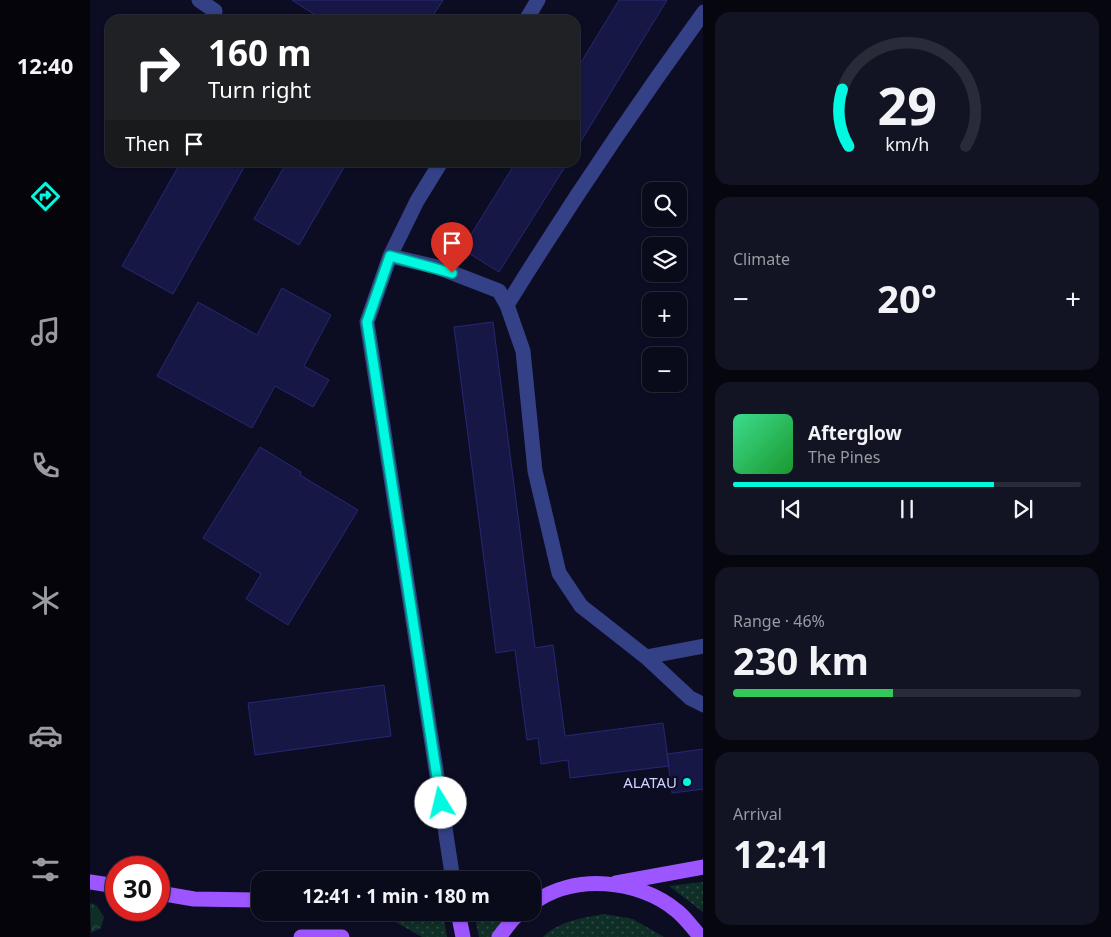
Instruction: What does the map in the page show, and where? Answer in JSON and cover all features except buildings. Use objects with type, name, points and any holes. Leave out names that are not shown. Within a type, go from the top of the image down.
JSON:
[{"type":"main road","points":[[541,888],[610,884],[703,867]]},
{"type":"main road","points":[[90,882],[105,884]]},
{"type":"main road","points":[[610,884],[646,892],[677,911],[701,937]]},
{"type":"main road","points":[[541,898],[572,886]]},
{"type":"main road","points":[[170,895],[194,899],[251,900]]},
{"type":"main road","points":[[460,921],[463,937]]},
{"type":"main road","points":[[499,937],[511,921]]},
{"type":"main road","points":[[301,937],[342,937]]},
{"type":"street","points":[[199,0],[215,11]]},
{"type":"street","points":[[529,15],[538,0]]},
{"type":"street","points":[[507,306],[555,228],[650,86],[703,13]]},
{"type":"street","points":[[438,167],[390,256],[367,322],[452,871]]},
{"type":"street","points":[[390,256],[436,267],[499,291],[507,306],[523,351],[535,470],[559,573],[581,606],[646,657],[690,698],[703,704]]},
{"type":"street","points":[[646,657],[703,646]]},
{"type":"green space","points":[[703,882],[703,912],[669,886]]},
{"type":"green space","points":[[90,903],[97,906],[104,917],[101,928],[91,933]]},
{"type":"green space","points":[[604,914],[633,919],[664,937],[543,937],[556,927],[579,919]]},
{"type":"green space","points":[[394,921],[444,921],[447,937],[422,937]]},
{"type":"green space","points":[[476,921],[507,921],[493,937],[479,937]]},
{"type":"place","name":"ALATAU","points":[[687,782]]},
{"type":"route","points":[[441,803],[367,322],[390,256],[436,267],[452,273]]}]
